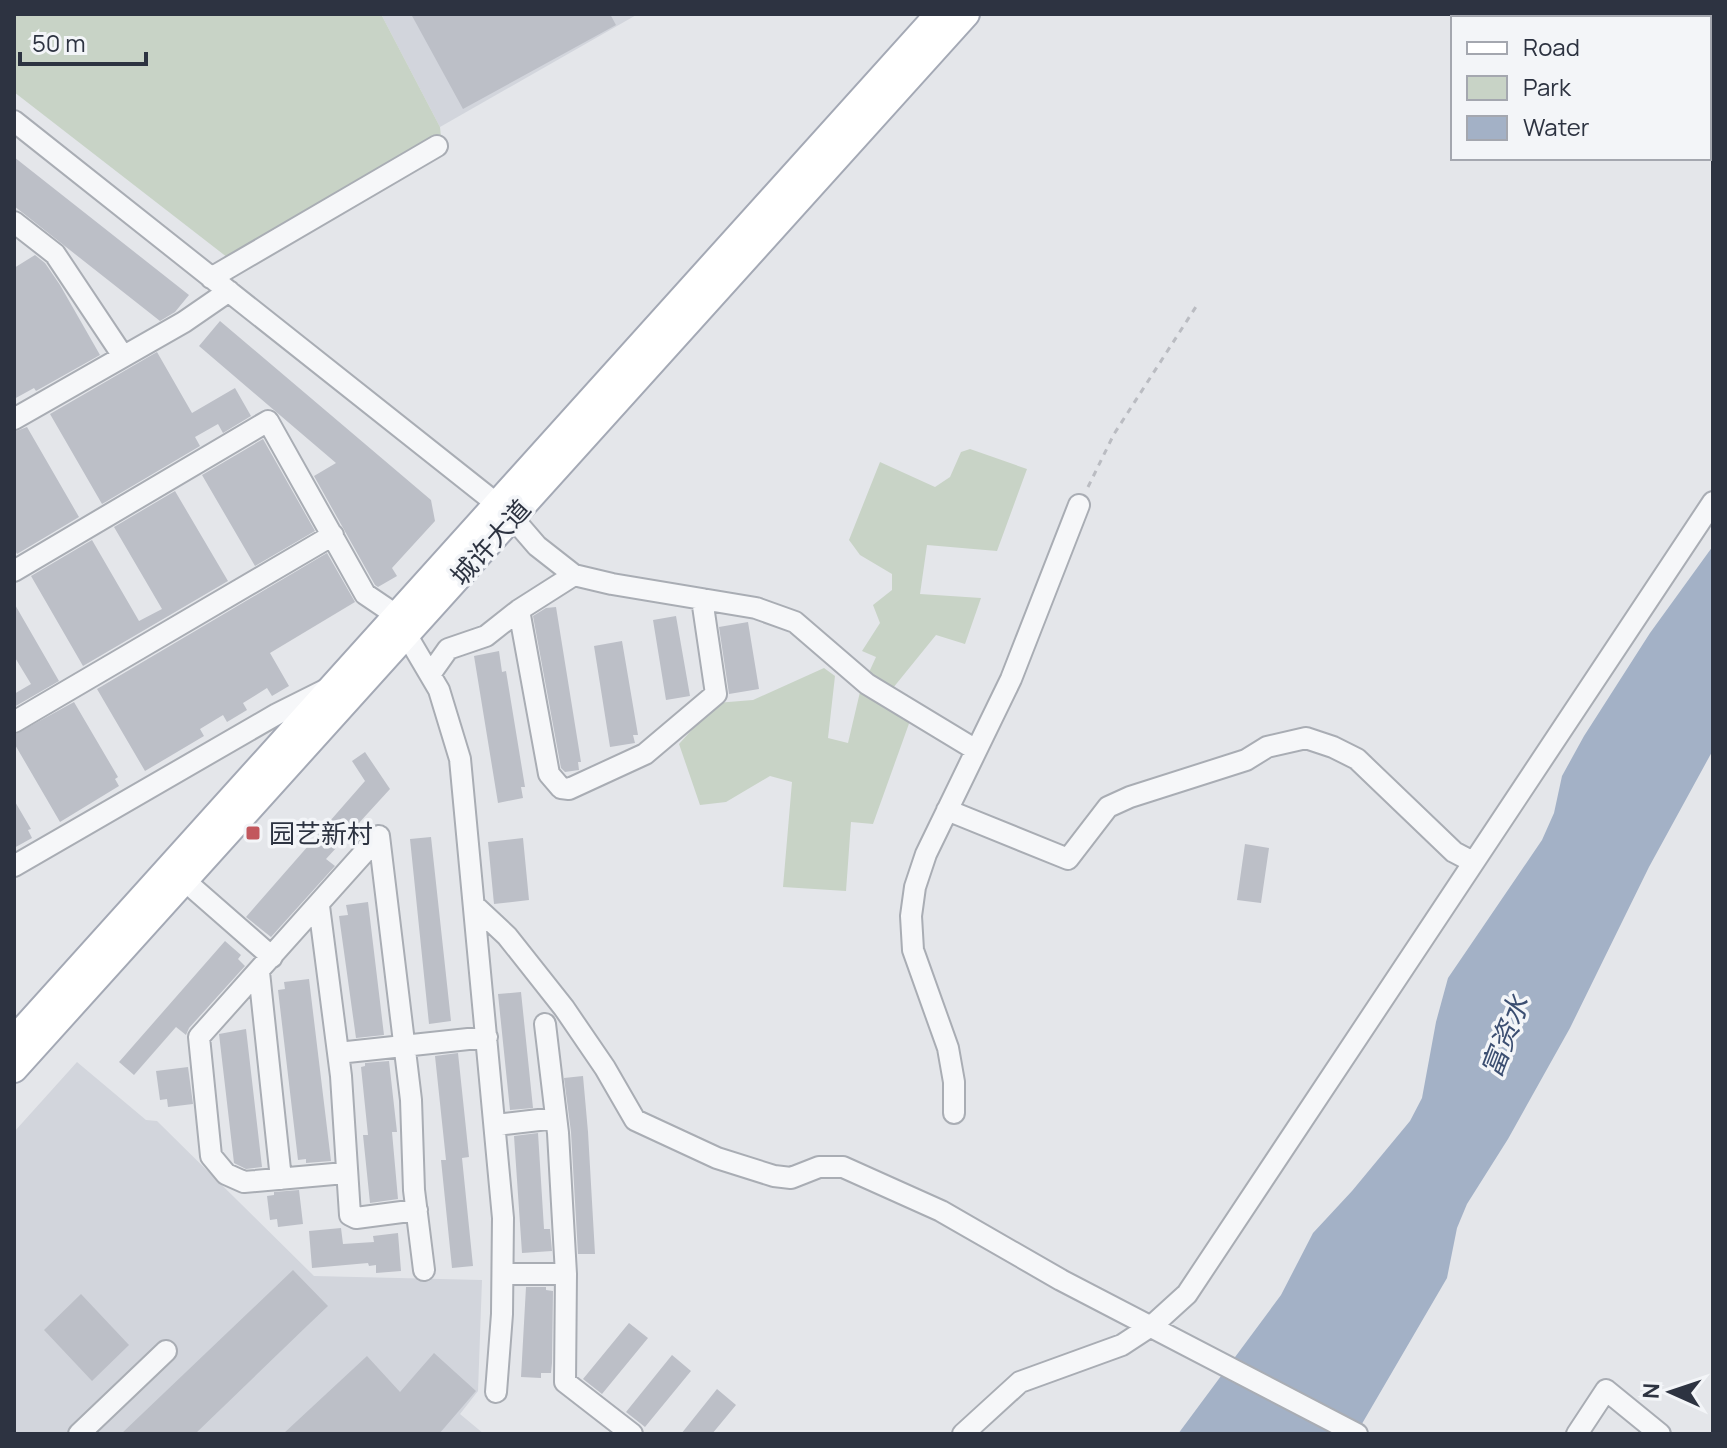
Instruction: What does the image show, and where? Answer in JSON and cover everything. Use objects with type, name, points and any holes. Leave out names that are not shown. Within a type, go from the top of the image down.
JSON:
[{"type":"main road","name":"城许大道","points":[[504,511],[939,14]]},
{"type":"main road","name":"城许大道","points":[[14,1069],[184,880],[401,625],[966,14]]},
{"type":"main road","name":"城许大道","points":[[14,1040],[333,686],[401,625]]},
{"type":"street","points":[[14,121],[504,511],[537,546],[574,575],[756,608],[795,622],[867,684],[976,750]]},
{"type":"street","points":[[211,278],[437,146]]},
{"type":"street","points":[[14,222],[55,254],[123,356]]},
{"type":"street","points":[[14,419],[184,322],[229,291]]},
{"type":"street","points":[[14,571],[268,421],[365,594],[401,625],[431,673],[446,707],[460,759],[496,1125],[503,1218],[496,1392]]},
{"type":"street","points":[[963,1434],[1020,1382],[1122,1345],[1150,1327],[1187,1294],[1713,502]]},
{"type":"street","points":[[954,1113],[954,1082],[948,1048],[917,966],[911,925],[912,901],[920,870],[1011,679],[1079,505]]},
{"type":"street","points":[[14,722],[333,535]]},
{"type":"street","points":[[431,673],[448,649],[486,636],[519,610],[574,575]]},
{"type":"street","points":[[519,610],[549,774],[561,788],[569,789],[645,754],[716,694],[702,599]]},
{"type":"street","points":[[14,866],[277,714],[333,686]]},
{"type":"street","points":[[947,810],[1068,859],[1108,807],[1246,760],[1267,747],[1306,738],[1357,759],[1454,852],[1473,862]]},
{"type":"street","points":[[345,1173],[244,1182],[226,1174],[211,1156],[199,1037],[379,836],[412,1113],[417,1210],[424,1270]]},
{"type":"street","points":[[184,880],[266,964],[281,1179]]},
{"type":"street","points":[[319,906],[338,1053],[350,1215],[356,1218],[417,1210]]},
{"type":"street","points":[[475,906],[507,936],[564,1008],[605,1068],[635,1120],[717,1158],[774,1176],[791,1178],[819,1167],[843,1167],[941,1211],[1061,1280],[1357,1434]]},
{"type":"street","points":[[545,1024],[556,1118],[566,1274],[565,1382],[632,1434]]},
{"type":"street","points":[[338,1053],[487,1037]]},
{"type":"street","points":[[496,1125],[556,1118]]},
{"type":"street","points":[[503,1274],[566,1274]]},
{"type":"street","points":[[79,1434],[166,1351]]},
{"type":"street","points":[[1577,1434],[1606,1390],[1660,1434]]},
{"type":"path","points":[[1079,505],[1114,434],[1199,302]]},
{"type":"shaded area","points":[[381,14],[638,14],[440,127]]},
{"type":"shaded area","points":[[77,1062],[146,1120],[157,1121],[314,1276],[482,1280],[478,1391],[460,1414],[484,1434],[14,1434],[14,1132]]},
{"type":"green space","points":[[14,14],[381,14],[440,127],[441,137],[232,261],[14,92]]},
{"type":"green space","points":[[970,449],[1027,469],[997,551],[927,545],[920,594],[981,598],[965,644],[936,635],[893,688],[911,718],[873,824],[851,822],[846,891],[783,887],[792,782],[770,776],[726,802],[700,805],[679,744],[716,703],[753,700],[824,668],[835,676],[828,738],[848,743],[860,692],[876,657],[862,651],[880,623],[873,605],[892,590],[892,574],[860,555],[849,540],[880,462],[935,487],[950,477],[961,452]]},
{"type":"water","name":"富资水","points":[[1713,546],[1713,750],[1649,867],[1570,1028],[1508,1139],[1467,1204],[1457,1228],[1447,1278],[1356,1434],[1178,1434],[1281,1295],[1313,1233],[1410,1121],[1422,1098],[1436,1022],[1448,978],[1542,840],[1554,813],[1562,776],[1584,736],[1650,633]]},
{"type":"building","points":[[411,14],[610,14],[616,25],[463,109]]},
{"type":"building","points":[[14,157],[189,295],[175,312],[160,321],[14,206]]},
{"type":"building","points":[[35,255],[45,263],[60,285],[100,355],[36,391],[34,388],[14,399],[14,268]]},
{"type":"building","points":[[220,321],[431,500],[435,521],[392,568],[397,576],[378,587],[375,585],[314,476],[336,463],[199,346]]},
{"type":"building","points":[[157,352],[192,413],[235,388],[251,416],[223,433],[218,424],[195,437],[200,446],[102,504],[50,414]]},
{"type":"building","points":[[27,427],[79,517],[17,554],[14,548],[14,432]]},
{"type":"building","points":[[263,439],[315,531],[255,566],[202,475]]},
{"type":"building","points":[[175,491],[228,581],[83,666],[31,576],[92,540],[139,621],[162,609],[114,527]]},
{"type":"building","points":[[327,553],[355,602],[270,653],[289,686],[272,696],[267,688],[243,703],[247,710],[227,722],[223,715],[200,729],[204,736],[145,771],[97,689]]},
{"type":"building","points":[[14,603],[59,681],[14,707],[14,694],[31,684],[14,656]]},
{"type":"building","points":[[556,607],[581,762],[578,762],[579,770],[565,772],[561,768],[533,616],[546,608]]},
{"type":"building","points":[[676,616],[690,696],[666,700],[653,620]]},
{"type":"building","points":[[748,622],[759,689],[729,694],[719,627]]},
{"type":"building","points":[[622,641],[638,735],[633,735],[635,743],[610,747],[594,646]]},
{"type":"building","points":[[499,651],[502,672],[506,671],[525,787],[521,787],[523,798],[498,803],[474,656]]},
{"type":"building","points":[[74,702],[118,777],[115,779],[119,786],[60,822],[14,743],[14,735]]},
{"type":"building","points":[[365,752],[390,789],[326,859],[335,866],[271,937],[246,917],[365,781],[352,761]]},
{"type":"building","points":[[14,800],[31,829],[28,830],[32,838],[14,848]]},
{"type":"building","points":[[431,837],[451,1021],[429,1024],[410,839]]},
{"type":"building","points":[[523,838],[529,900],[494,904],[488,842]]},
{"type":"building","points":[[1245,844],[1269,848],[1261,903],[1237,900]]},
{"type":"building","points":[[368,902],[384,1035],[356,1038],[339,916],[348,915],[346,905]]},
{"type":"building","points":[[225,941],[241,955],[238,959],[245,966],[186,1035],[176,1027],[134,1075],[119,1062]]},
{"type":"building","points":[[309,979],[331,1161],[306,1163],[306,1159],[298,1160],[278,990],[285,989],[284,982]]},
{"type":"building","points":[[521,992],[533,1108],[510,1110],[498,994]]},
{"type":"building","points":[[246,1029],[262,1167],[246,1169],[234,1163],[219,1034]]},
{"type":"building","points":[[458,1053],[469,1157],[462,1158],[473,1266],[452,1268],[441,1160],[446,1160],[435,1056]]},
{"type":"building","points":[[389,1061],[397,1132],[392,1132],[398,1199],[370,1203],[363,1135],[368,1135],[361,1067],[365,1063]]},
{"type":"building","points":[[188,1067],[193,1104],[168,1107],[167,1099],[160,1100],[156,1071]]},
{"type":"building","points":[[583,1076],[595,1254],[578,1254],[571,1132],[564,1078]]},
{"type":"building","points":[[538,1133],[544,1229],[550,1229],[552,1251],[522,1253],[514,1136]]},
{"type":"building","points":[[299,1190],[303,1224],[278,1227],[277,1219],[270,1220],[267,1196],[274,1195],[274,1192]]},
{"type":"building","points":[[341,1228],[343,1244],[374,1242],[373,1236],[398,1233],[401,1271],[376,1273],[376,1265],[369,1266],[368,1263],[312,1268],[309,1231]]},
{"type":"building","points":[[293,1270],[328,1306],[195,1434],[121,1434]]},
{"type":"building","points":[[526,1287],[546,1287],[546,1290],[553,1291],[551,1373],[541,1373],[541,1378],[521,1377]]},
{"type":"building","points":[[81,1294],[129,1345],[92,1381],[44,1330]]},
{"type":"building","points":[[629,1323],[648,1338],[602,1394],[583,1379]]},
{"type":"building","points":[[434,1353],[476,1391],[439,1434],[283,1434],[367,1356],[400,1392]]},
{"type":"building","points":[[672,1355],[691,1371],[645,1427],[626,1412]]},
{"type":"building","points":[[717,1389],[736,1405],[712,1434],[681,1434]]},
{"type":"place","name":"园艺新村","points":[[253,833]]}]
